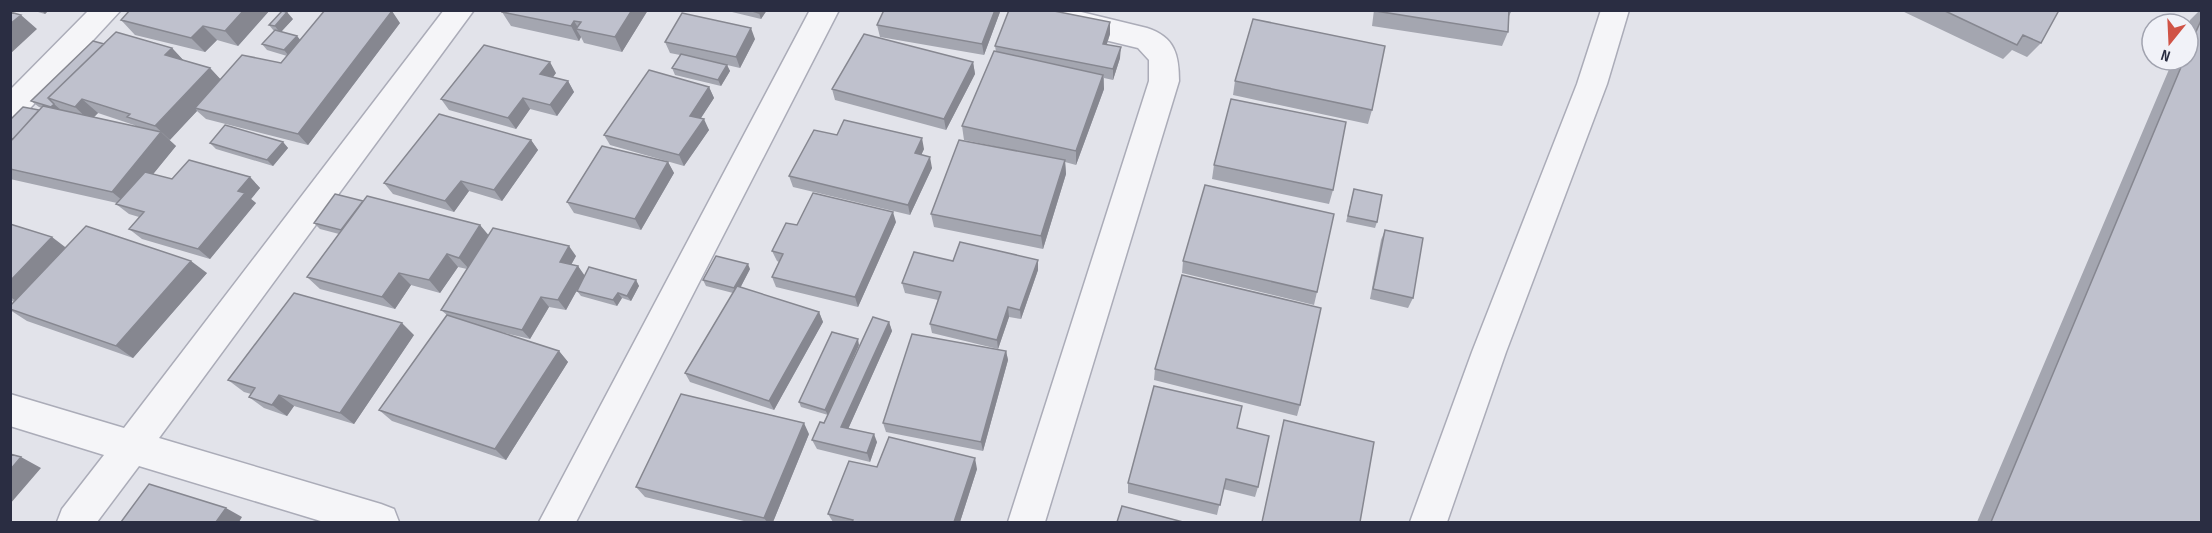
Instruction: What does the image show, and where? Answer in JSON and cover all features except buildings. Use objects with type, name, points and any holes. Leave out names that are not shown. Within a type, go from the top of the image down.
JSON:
[{"type":"street","points":[[10,110],[107,10]]},
{"type":"street","points":[[75,522],[460,10]]},
{"type":"street","points":[[557,522],[825,10]]},
{"type":"street","points":[[1026,10],[1147,39],[1164,57],[1164,81],[1027,522]]},
{"type":"street","points":[[1428,522],[1592,84],[1615,10]]},
{"type":"street","points":[[10,410],[381,522]]}]
